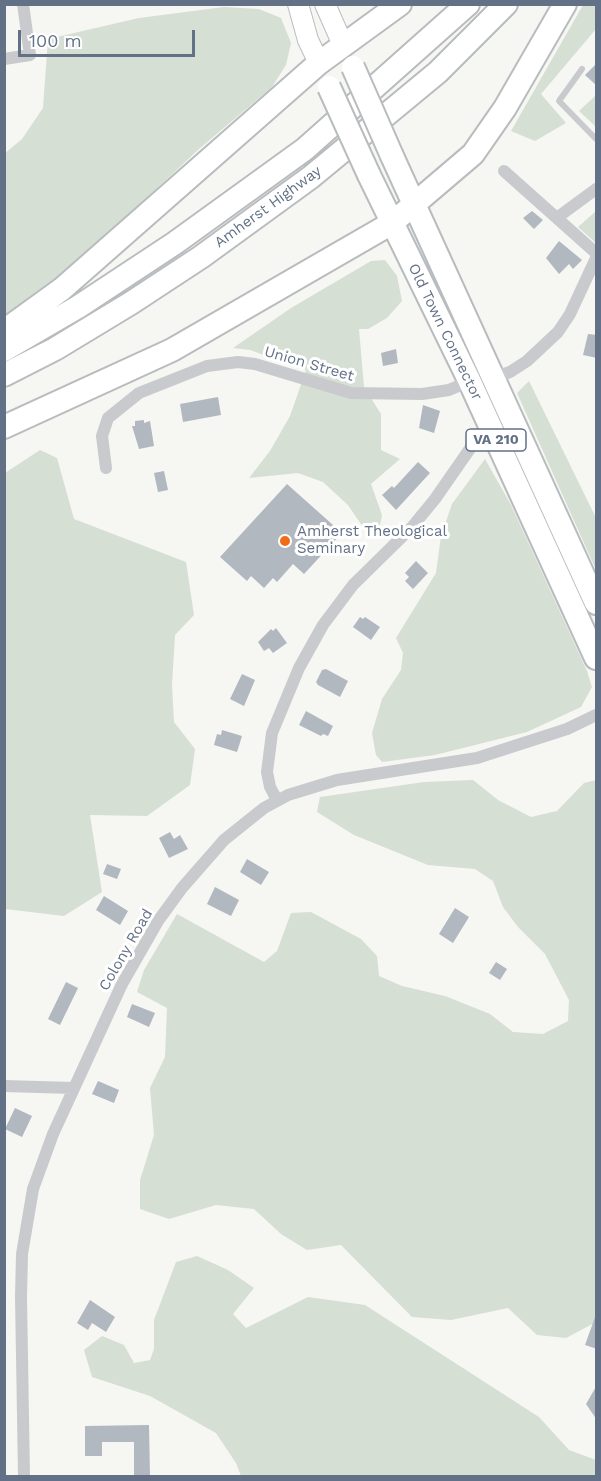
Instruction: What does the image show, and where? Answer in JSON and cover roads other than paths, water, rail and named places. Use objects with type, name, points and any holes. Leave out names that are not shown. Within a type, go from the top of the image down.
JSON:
[{"type":"highway","points":[[4,331],[62,289],[319,63],[400,4]]},
{"type":"highway","name":"Amherst Highway","points":[[4,350],[78,307],[175,243],[305,150],[468,4]]},
{"type":"highway","name":"Amherst Highway","points":[[4,375],[55,349],[131,303],[201,257],[311,177],[438,72],[506,4]]},
{"type":"highway","points":[[4,427],[172,350],[392,223],[416,206],[472,154],[485,138],[565,4]]},
{"type":"highway","name":"Old Town Connector","points":[[343,45],[493,379],[597,603]]},
{"type":"highway","name":"Old Town Connector","points":[[319,63],[369,175],[469,380],[597,658]]},
{"type":"main road","name":"Old Town Connector","points":[[298,4],[308,40],[319,63]]},
{"type":"main road","name":"Old Town Connector","points":[[325,4],[343,45]]},
{"type":"street","points":[[4,59],[30,55],[23,4]]},
{"type":"street","points":[[493,379],[527,362],[558,332],[570,314],[597,256],[558,217],[504,171]]},
{"type":"street","points":[[558,217],[597,189]]},
{"type":"street","name":"Union Street","points":[[106,468],[102,436],[108,418],[139,393],[207,366],[238,362],[255,364],[351,393],[422,394],[449,390],[469,380],[493,379]]},
{"type":"street","points":[[277,800],[270,787],[267,772],[272,733],[299,668],[323,625],[353,585],[412,527],[435,499],[476,440]]},
{"type":"street","name":"Colony Road","points":[[24,1476],[21,1297],[24,1243],[33,1189],[43,1158],[73,1088],[122,984],[158,921],[206,859],[224,840],[277,800],[314,785],[337,780],[477,758],[567,729],[597,715]]},
{"type":"street","points":[[4,1086],[73,1088]]},
{"type":"lane","points":[[582,69],[559,101],[597,139]]},
{"type":"place","name":"Amherst Theological Seminary","points":[[285,541]]}]
